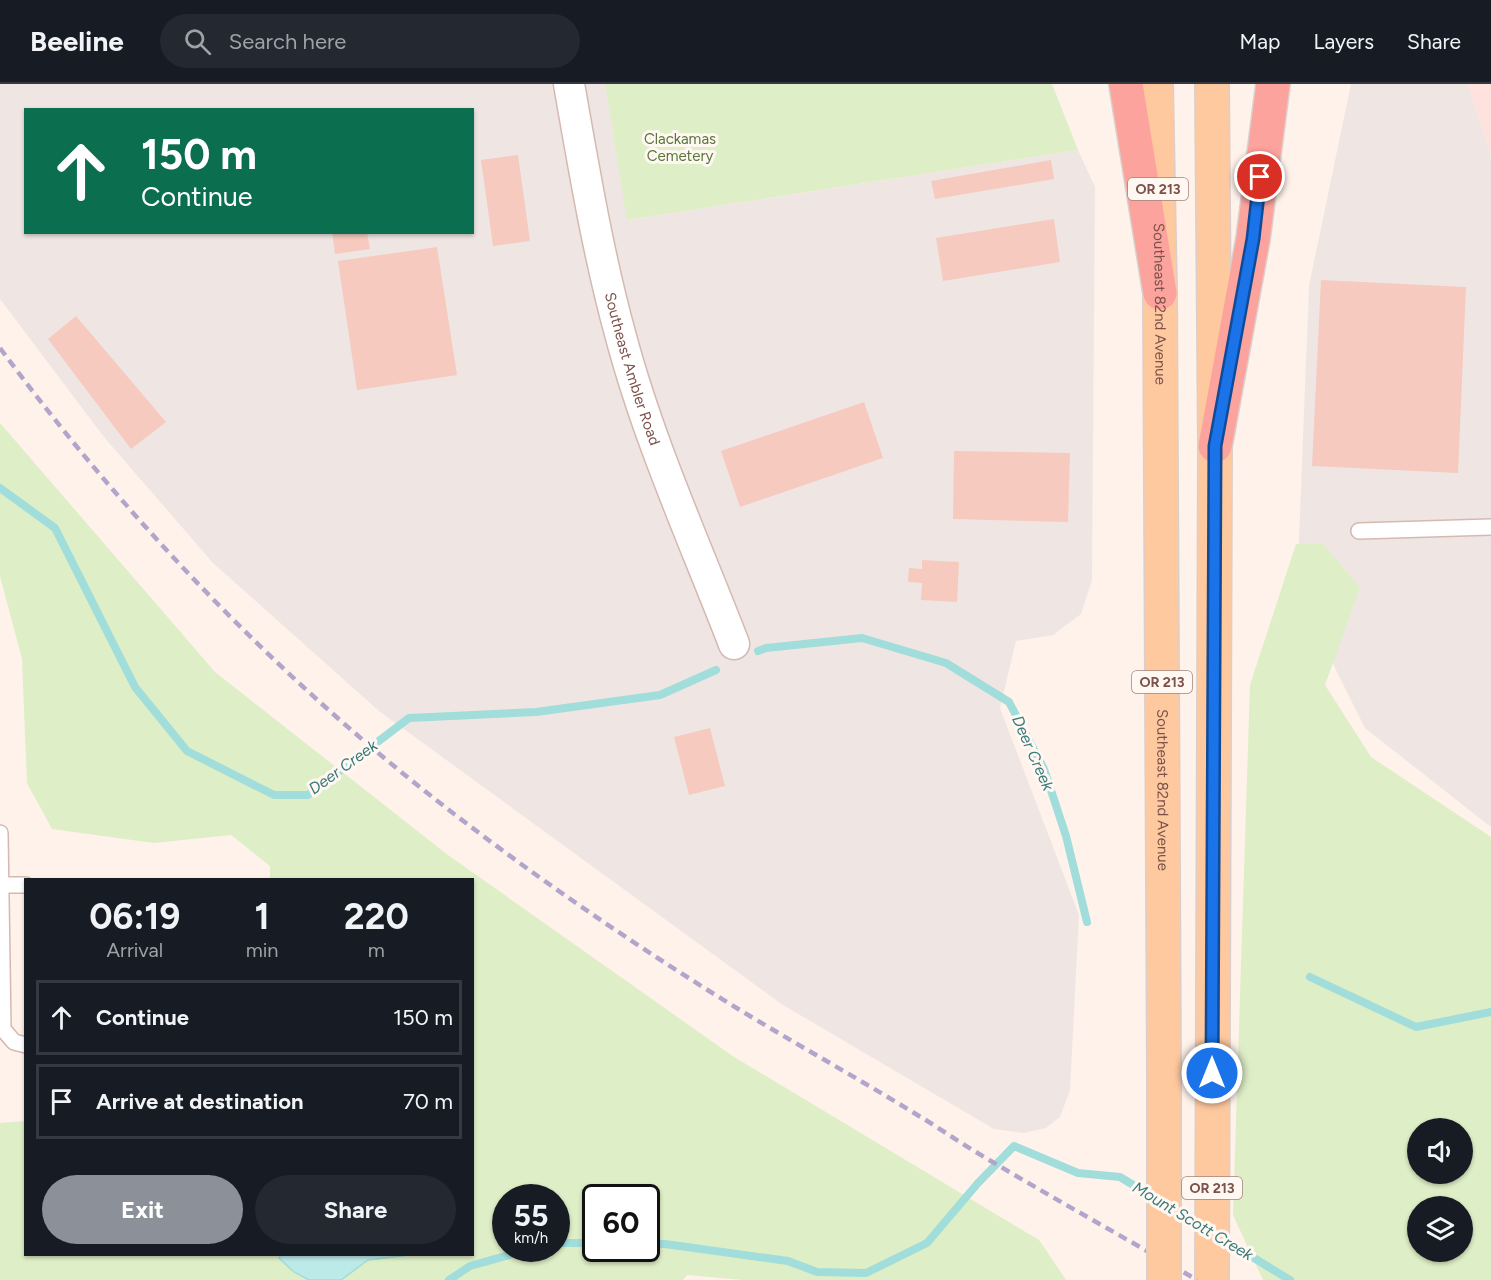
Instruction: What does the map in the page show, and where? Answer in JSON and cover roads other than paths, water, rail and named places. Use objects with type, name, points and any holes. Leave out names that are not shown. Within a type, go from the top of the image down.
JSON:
[{"type":"highway","points":[[1126,84],[1160,293]]},
{"type":"highway","points":[[1215,446],[1253,239],[1273,84]]},
{"type":"main road","name":"Southeast 82nd Avenue","points":[[1156,84],[1160,293],[1164,1280]]},
{"type":"main road","name":"OR 213","points":[[1212,84],[1215,446],[1212,1280]]},
{"type":"street","name":"Southeast Ambler Road","points":[[569,84],[590,201],[621,338],[648,423],[734,644]]},
{"type":"lane","points":[[1359,531],[1491,527]]},
{"type":"lane","points":[[0,833],[3,1029],[14,1042],[24,1044]]},
{"type":"lane","points":[[1,885],[24,885]]},
{"type":"water","points":[[280,1256],[401,1256],[368,1260],[341,1280],[309,1280],[294,1272],[279,1258]]},
{"type":"waterway","name":"Deer Creek","points":[[0,488],[55,528],[135,687],[187,751],[274,795],[308,795],[409,718],[536,712],[660,695],[716,670]]},
{"type":"waterway","name":"Deer Creek","points":[[758,651],[766,648],[862,638],[946,663],[1009,702],[1044,769],[1066,836],[1087,922]]},
{"type":"waterway","name":"Deer Creek","points":[[1310,977],[1416,1027],[1491,1012]]},
{"type":"waterway","name":"Mount Scott Creek","points":[[660,1244],[788,1261],[817,1272],[866,1273],[927,1243],[978,1183],[1014,1146],[1078,1173],[1120,1177],[1156,1199]]},
{"type":"waterway","name":"Mount Scott Creek","points":[[1172,1209],[1205,1229]]},
{"type":"waterway","name":"Mount Scott Creek","points":[[1221,1238],[1290,1280]]},
{"type":"waterway","name":"Mount Scott Creek","points":[[570,1243],[582,1243]]},
{"type":"waterway","name":"Mount Scott Creek","points":[[449,1280],[470,1266],[492,1260]]},
{"type":"railway","points":[[0,348],[100,474],[208,594],[325,707],[449,810],[579,905],[714,994],[999,1166],[1197,1280]]},
{"type":"park label","name":"Clackamas Cemetery","points":[[680,148]]}]
